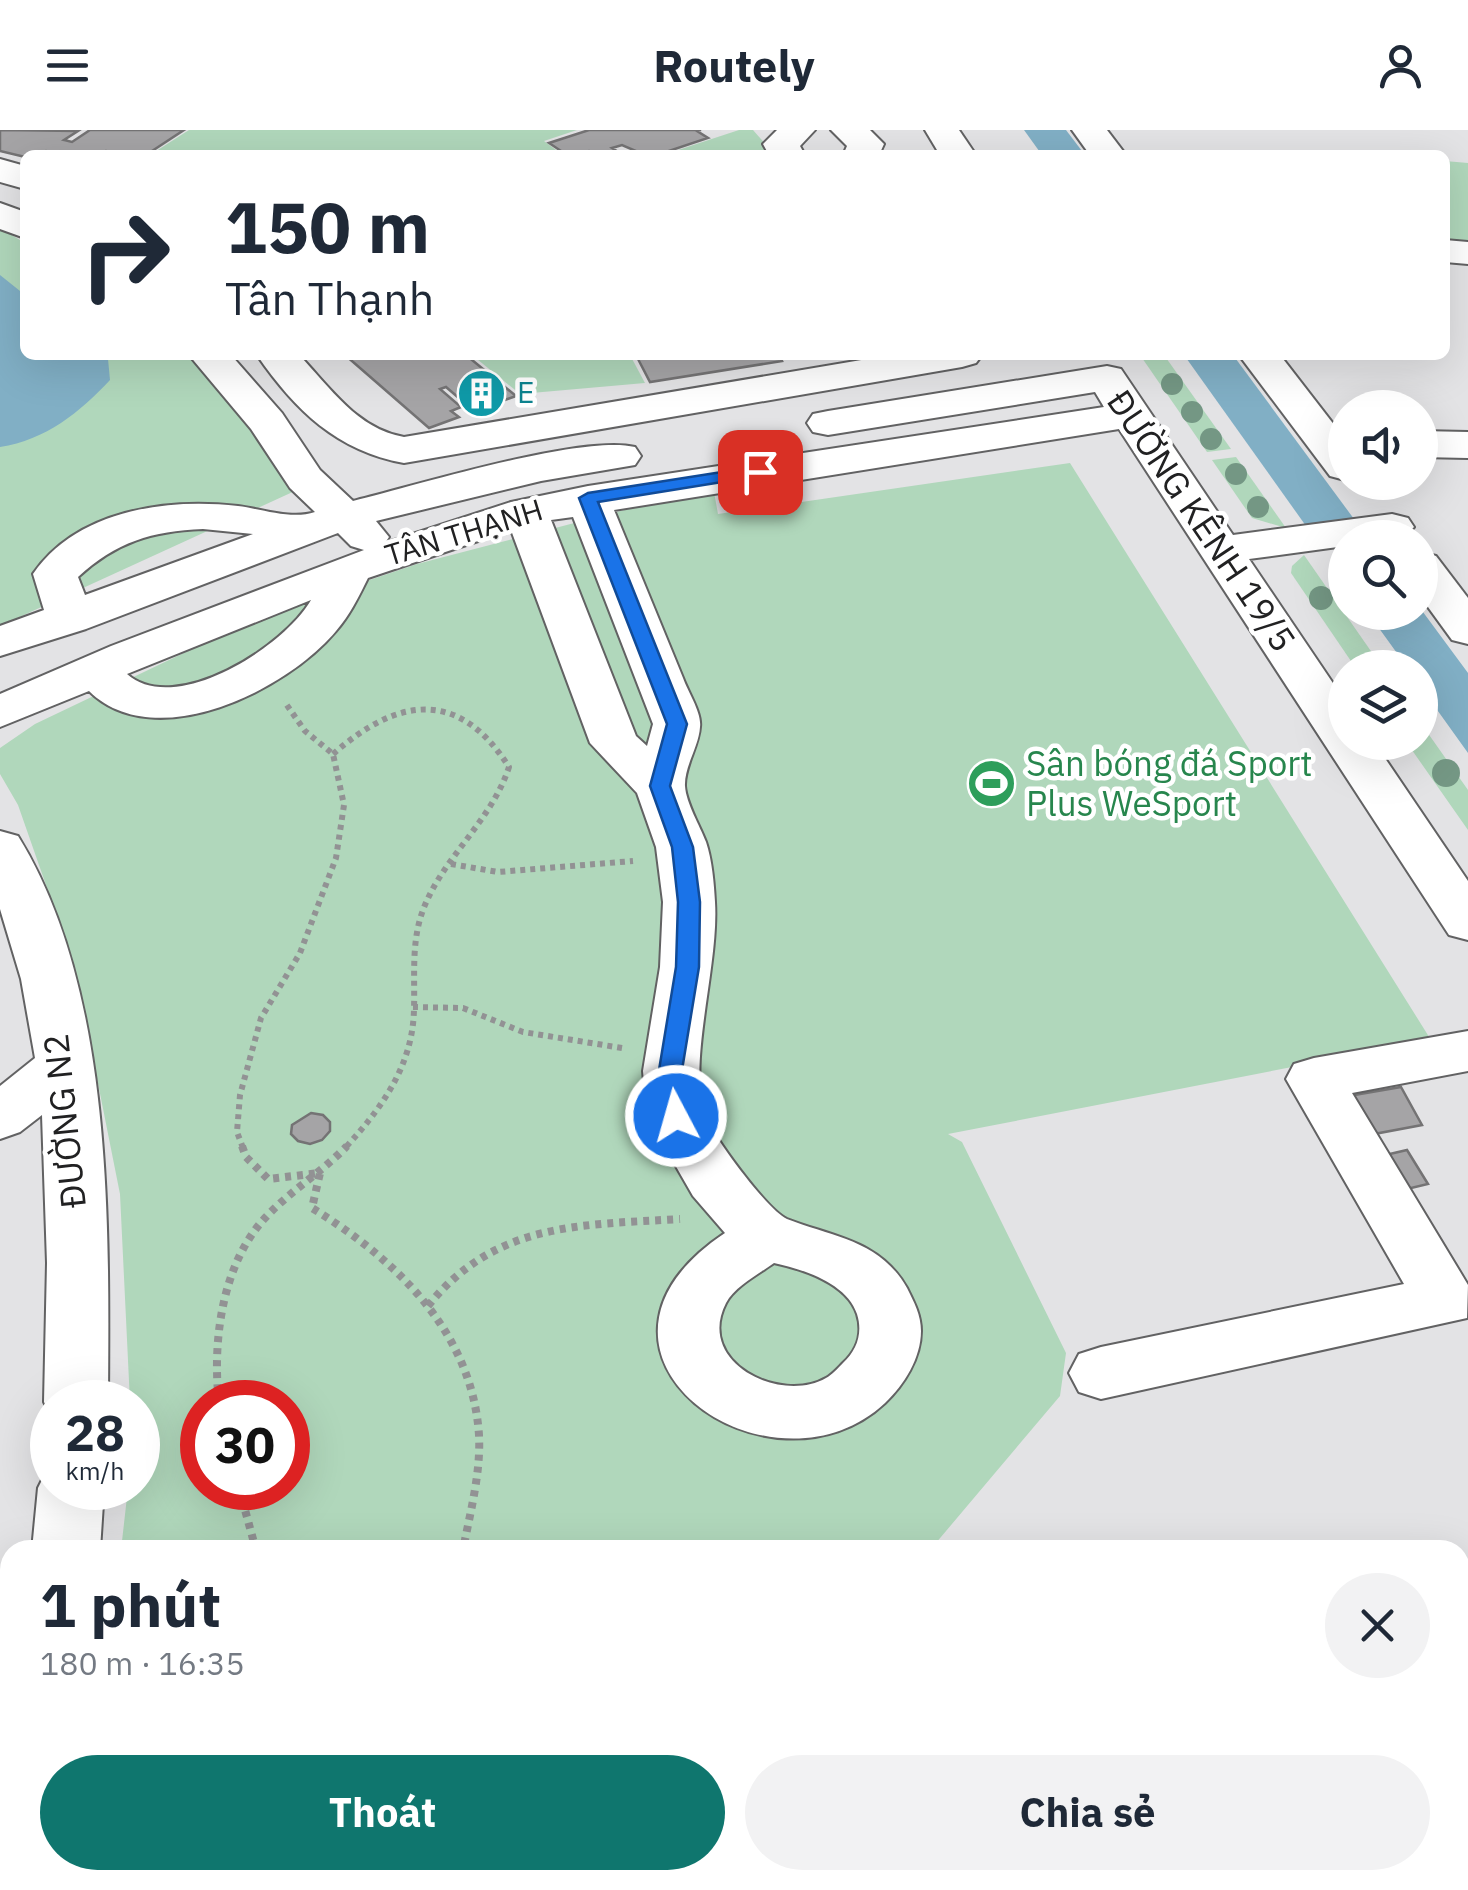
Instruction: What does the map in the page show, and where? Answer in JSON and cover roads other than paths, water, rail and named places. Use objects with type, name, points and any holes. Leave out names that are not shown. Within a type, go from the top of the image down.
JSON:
[{"type":"street","points":[[784,150],[781,144],[798,130]]},
{"type":"street","points":[[848,130],[866,144],[863,150]]},
{"type":"street","points":[[1088,130],[1104,150]]},
{"type":"street","points":[[95,670],[124,696],[162,703],[194,699],[264,671],[322,621],[368,562],[325,523],[305,479],[266,422],[213,360]]},
{"type":"street","points":[[282,360],[354,436],[384,449],[422,449],[932,360]]},
{"type":"street","points":[[1263,360],[1328,438]]},
{"type":"street","points":[[784,430],[1099,367]]},
{"type":"street","name":"ĐƯỜNG KÊNH 19/5","points":[[1099,367],[1328,712]]},
{"type":"street","name":"TÂN THẠNH","points":[[0,642],[325,523],[541,468],[637,453],[616,413]]},
{"type":"street","name":"TÂN THẠNH","points":[[0,712],[95,670],[368,562],[526,511],[588,498],[1131,415]]},
{"type":"street","points":[[1438,445],[1468,446]]},
{"type":"street","points":[[588,498],[677,724],[660,786]]},
{"type":"street","points":[[526,511],[614,743],[660,786],[684,856],[689,902],[688,967],[672,1054],[676,1116],[714,1180],[755,1226]]},
{"type":"street","points":[[70,619],[55,574],[76,551],[106,534],[172,514],[325,523]]},
{"type":"street","points":[[1220,550],[1328,537]]},
{"type":"street","points":[[1438,590],[1468,630]]},
{"type":"street","name":"ĐƯỜNG KÊNH 19/5","points":[[1360,760],[1468,922]]},
{"type":"street","name":"ĐƯỜNG N2","points":[[0,848],[43,958],[63,1066],[79,1253],[76,1380]]},
{"type":"street","points":[[1101,1373],[1445,1300],[1314,1079],[1468,1051]]},
{"type":"street","points":[[0,1118],[63,1066]]},
{"type":"street","points":[[67,1540],[69,1510]]},
{"type":"water","points":[[1024,130],[1066,130],[1081,150],[1038,150]]},
{"type":"water","points":[[0,275],[20,291],[20,360],[108,360],[110,380],[61,423],[32,438],[0,447]]},
{"type":"water","points":[[1188,360],[1237,360],[1328,484],[1328,500],[1340,500],[1354,519],[1306,526]]},
{"type":"water","points":[[1380,630],[1436,630],[1468,673],[1468,753],[1438,711],[1438,650],[1395,650]]},
{"type":"place","name":"E","points":[[482,393]]},
{"type":"place","name":"Sân bóng đá Sport Plus WeSport","points":[[991,784]]}]
